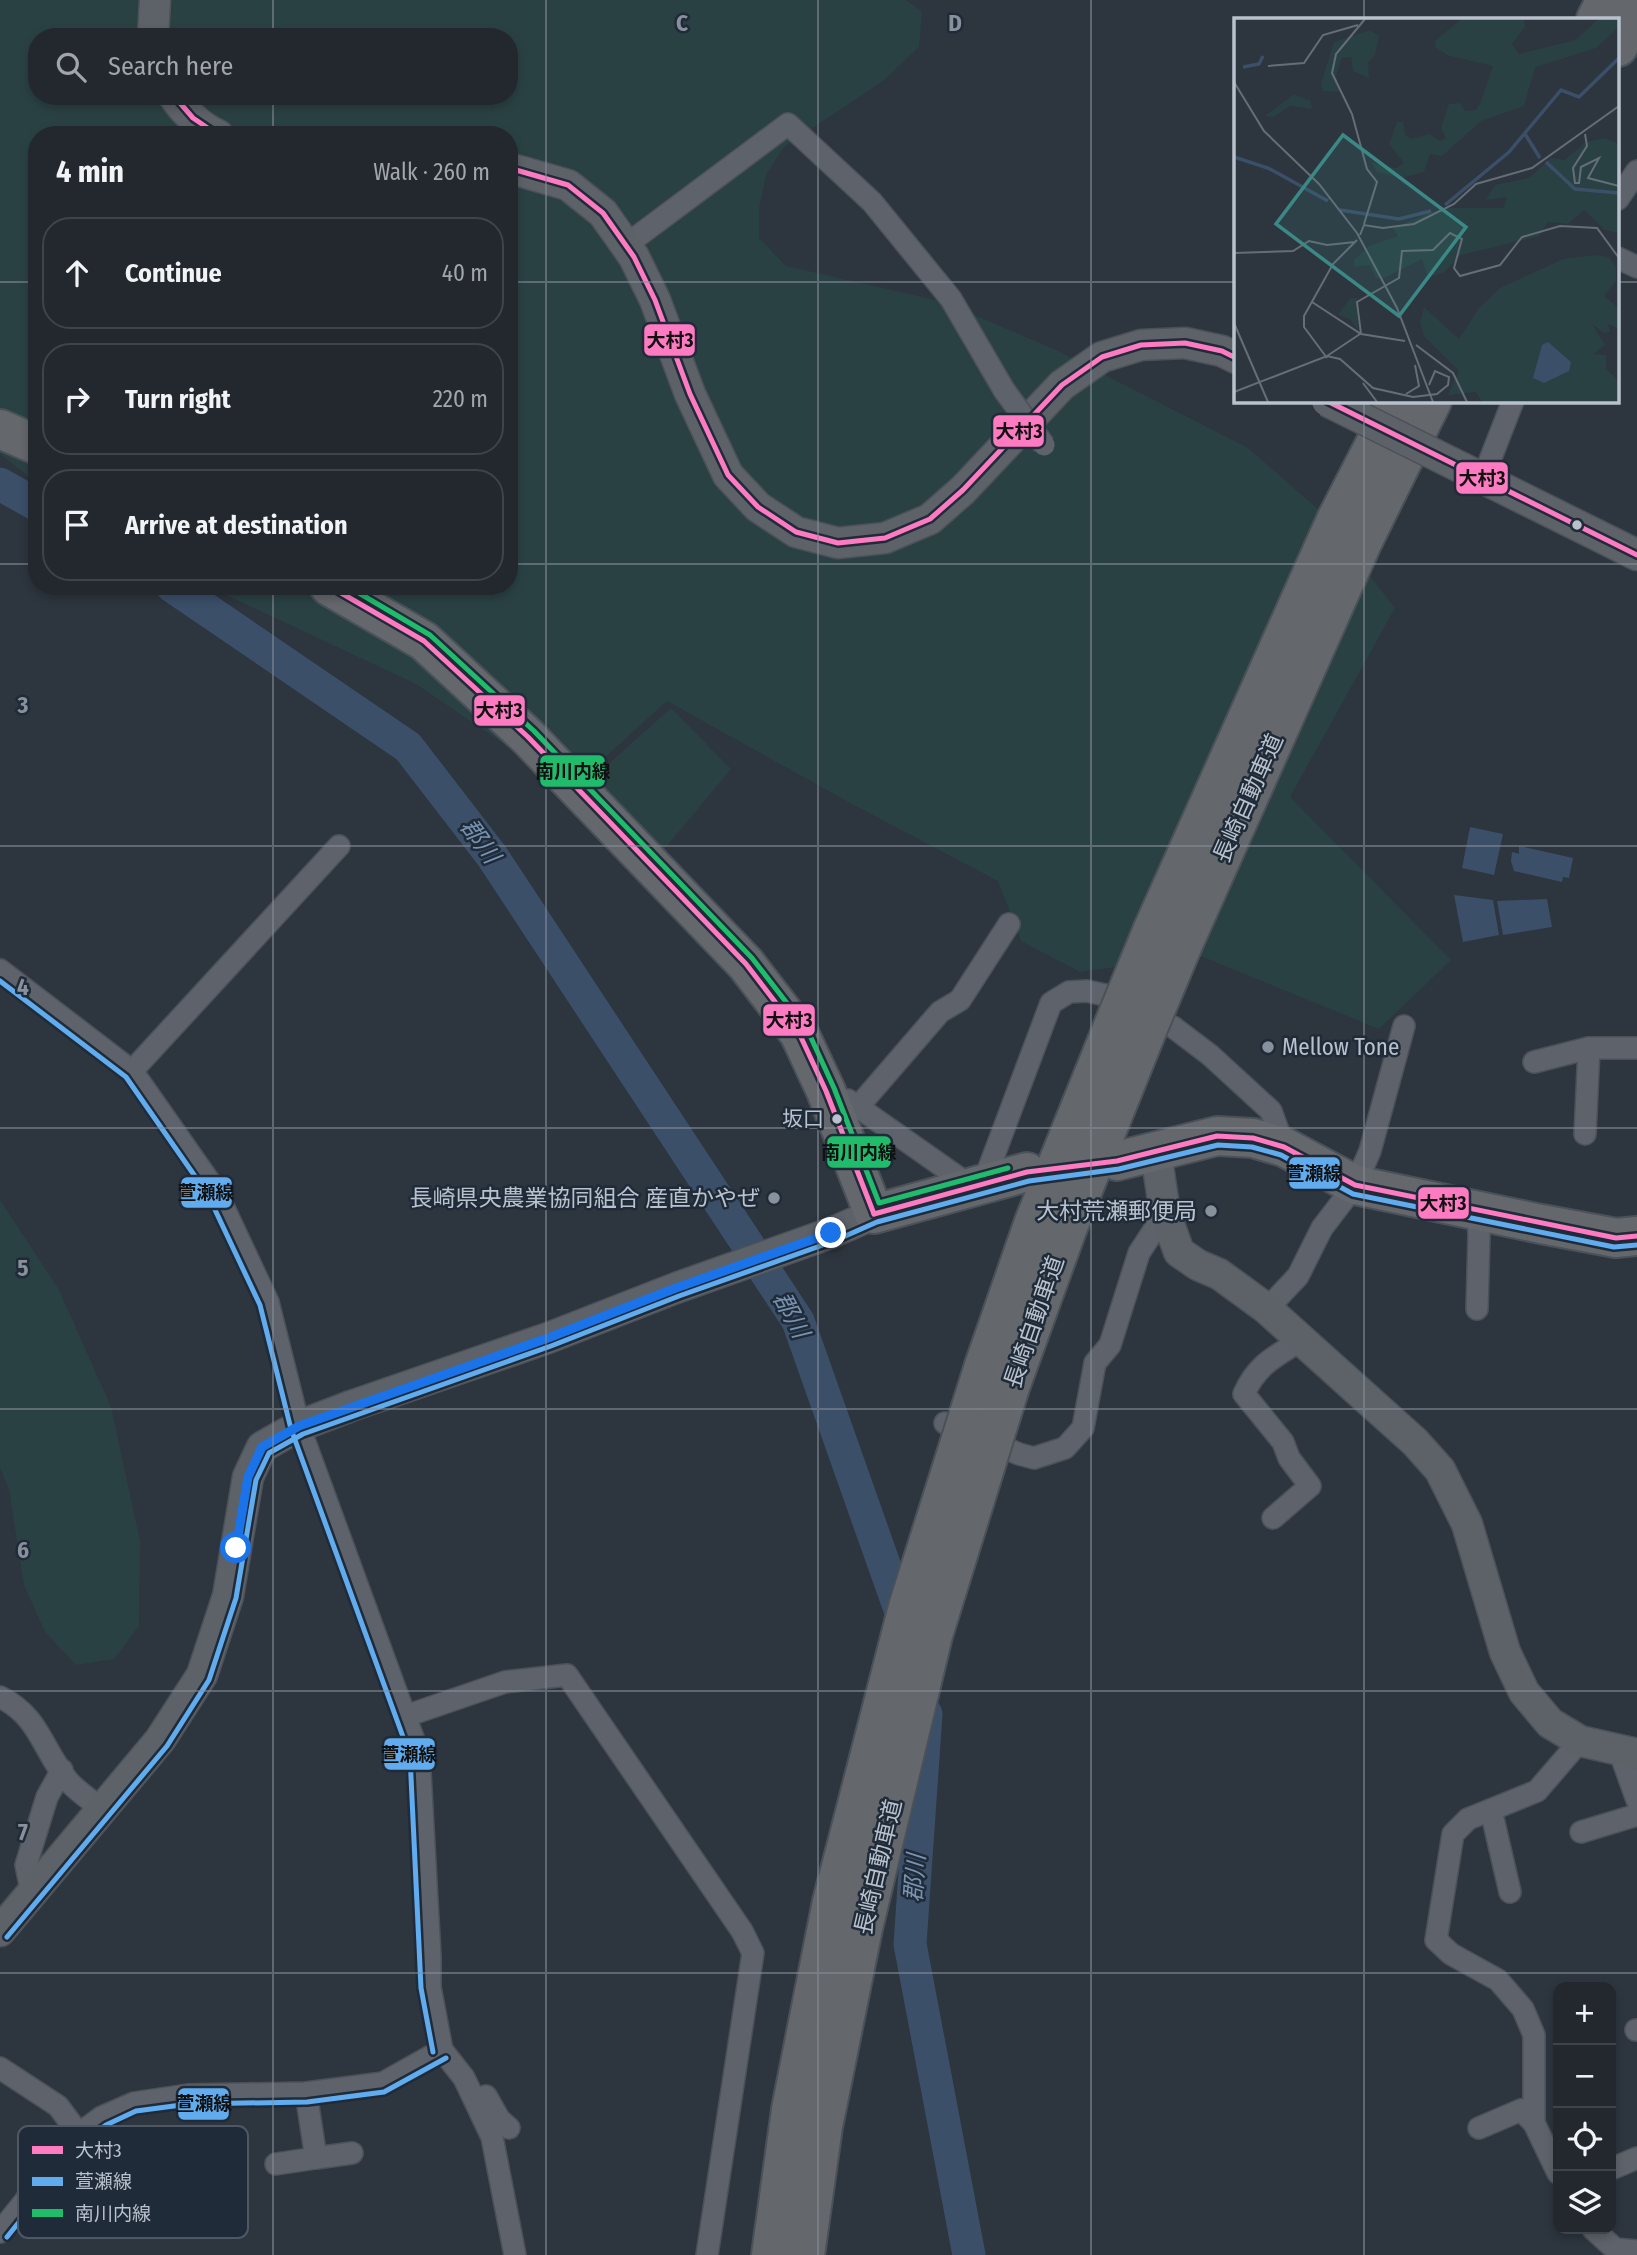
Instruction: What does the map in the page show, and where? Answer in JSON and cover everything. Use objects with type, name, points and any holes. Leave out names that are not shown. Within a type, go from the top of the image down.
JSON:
[{"type":"highway","points":[[1596,18],[1606,0]]},
{"type":"highway","points":[[1620,44],[1637,14]]},
{"type":"highway","name":"長崎自動車道","points":[[771,2255],[791,2110],[863,1928],[997,1376],[1066,1232],[1133,1021],[1336,520],[1396,402]]},
{"type":"highway","name":"長崎自動車道","points":[[1168,935],[1432,402]]},
{"type":"highway","points":[[0,429],[28,441]]},
{"type":"highway","points":[[345,595],[424,641],[528,737],[746,964],[799,1033],[874,1214],[1027,1172]]},
{"type":"highway","points":[[1117,1161],[1217,1136],[1253,1138],[1284,1147],[1354,1185],[1616,1238],[1637,1236]]},
{"type":"highway","name":"長崎自動車道","points":[[805,2255],[823,2126],[825,2027]]},
{"type":"street","points":[[153,28],[155,0]]},
{"type":"street","points":[[180,105],[203,126]]},
{"type":"street","points":[[626,245],[788,124],[872,202],[951,299],[1004,390],[1044,444]]},
{"type":"street","points":[[1620,196],[1637,170]]},
{"type":"street","points":[[518,171],[568,185],[603,213],[626,245],[655,300],[690,394],[728,475],[758,507],[796,532],[838,543],[885,538],[930,519],[963,490],[1062,385],[1102,357],[1141,345],[1185,343],[1222,351],[1234,357]]},
{"type":"street","points":[[1620,259],[1637,267]]},
{"type":"street","points":[[1329,402],[1637,555]]},
{"type":"street","points":[[1474,474],[1512,402]]},
{"type":"street","points":[[132,1071],[339,846]]},
{"type":"street","points":[[858,1107],[940,1012],[960,1000],[1009,924]]},
{"type":"street","points":[[0,970],[132,1071],[209,1180],[268,1302],[299,1426],[419,1754],[430,1987],[442,2050],[464,2078],[492,2137],[514,2255]]},
{"type":"street","points":[[821,1081],[978,1185],[1051,1003],[1069,992],[1087,991],[1105,995],[1173,1027],[1210,1055],[1271,1111],[1284,1147]]},
{"type":"street","points":[[1266,1308],[1298,1276],[1322,1228],[1354,1185],[1370,1151],[1404,1026]]},
{"type":"street","points":[[1585,1134],[1589,1048]]},
{"type":"street","points":[[1534,1062],[1589,1048],[1637,1048]]},
{"type":"street","points":[[1156,1153],[1165,1213],[1179,1252],[1198,1265],[1219,1274],[1266,1308],[1415,1442],[1440,1470],[1467,1524],[1505,1652],[1524,1692],[1550,1723],[1580,1741],[1628,1752],[1637,1800]]},
{"type":"street","points":[[1476,1210],[1479,1234],[1477,1309]]},
{"type":"street","points":[[945,1423],[1034,1458],[1065,1448],[1083,1429],[1095,1363],[1110,1345],[1139,1253],[1165,1213]]},
{"type":"street","points":[[0,1931],[160,1740],[202,1675],[228,1596],[248,1477],[262,1447],[299,1426],[548,1338],[676,1288],[831,1233],[874,1214]]},
{"type":"street","points":[[1273,1518],[1310,1486],[1289,1458],[1283,1442],[1244,1394],[1252,1375],[1269,1360],[1303,1339]]},
{"type":"street","points":[[406,1716],[505,1682],[567,1675],[742,1931],[754,1953],[708,2255]]},
{"type":"street","points":[[0,1697],[11,1702],[31,1719],[69,1782],[103,1810]]},
{"type":"street","points":[[1534,2123],[1534,2035],[1523,2009],[1498,1980],[1451,1954],[1436,1940],[1453,1833],[1468,1819],[1537,1791],[1580,1741]]},
{"type":"street","points":[[32,1894],[26,1866],[47,1797],[62,1770]]},
{"type":"street","points":[[1491,1810],[1510,1892]]},
{"type":"street","points":[[1581,1832],[1637,1815]]},
{"type":"street","points":[[90,2126],[102,2117],[134,2103],[188,2095],[306,2093],[383,2083],[442,2050]]},
{"type":"street","points":[[0,2068],[58,2106],[73,2126]]},
{"type":"street","points":[[469,2089],[481,2086],[499,2119],[509,2127]]},
{"type":"street","points":[[306,2093],[316,2158]]},
{"type":"street","points":[[1479,2128],[1521,2110],[1534,2123],[1557,2171]]},
{"type":"street","points":[[276,2164],[352,2153]]},
{"type":"street","points":[[1616,2167],[1637,2158]]},
{"type":"street","points":[[0,2232],[18,2210]]},
{"type":"street","points":[[1598,2234],[1614,2252],[1637,2251]]},
{"type":"green space","points":[[0,0],[906,0],[922,12],[919,47],[883,81],[783,148],[766,175],[759,209],[759,238],[786,266],[944,302],[1056,350],[1248,448],[1318,509],[1395,608],[1290,797],[1451,960],[1379,1029],[1198,955],[1080,972],[1021,941],[998,881],[852,804],[667,701],[570,789],[416,684],[226,595],[518,595],[518,126],[28,126],[28,476],[0,454]]},
{"type":"green space","points":[[671,708],[731,769],[661,853],[593,778]]},
{"type":"green space","points":[[0,1200],[59,1290],[111,1407],[140,1541],[139,1626],[114,1659],[76,1665],[45,1632],[24,1585],[9,1489],[0,1468]]},
{"type":"water","points":[[1470,827],[1503,834],[1494,875],[1462,868]]},
{"type":"water","points":[[1519,846],[1573,858],[1569,878],[1563,877],[1562,882],[1514,871],[1512,852],[1519,854]]},
{"type":"water","points":[[1454,895],[1493,900],[1499,935],[1463,942]]},
{"type":"water","points":[[1547,899],[1552,927],[1503,935],[1497,901]]},
{"type":"waterway","name":"郡川","points":[[0,484],[28,500]]},
{"type":"waterway","name":"郡川","points":[[185,595],[408,747],[492,856],[798,1321],[908,1632]]},
{"type":"waterway","name":"郡川","points":[[926,1714],[910,1944],[969,2255]]},
{"type":"transit line","name":"大村3","points":[[182,105],[205,126]]},
{"type":"transit line","name":"大村3","points":[[518,171],[568,185],[603,213],[634,257],[655,300],[690,394],[728,475],[758,507],[796,532],[838,543],[885,538],[930,519],[963,490],[1062,385],[1102,357],[1141,345],[1185,343],[1222,351],[1234,357]]},
{"type":"transit line","name":"大村3","points":[[1329,402],[1637,555]]},
{"type":"transit line","name":"大村3","points":[[345,595],[424,641],[528,737],[746,964],[799,1033],[826,1091],[874,1214]]},
{"type":"transit line","name":"南川内線","points":[[362,595],[430,635],[534,731],[752,958],[807,1029],[834,1088],[879,1203],[1008,1168]]},
{"type":"transit line","name":"萱瀬線","points":[[0,981],[126,1077],[208,1195],[260,1305],[291,1429],[410,1756],[421,1988],[433,2052]]},
{"type":"transit line","name":"大村3","points":[[874,1214],[1027,1172],[1117,1161],[1217,1136],[1253,1138],[1284,1147],[1355,1185],[1616,1238],[1637,1236]]},
{"type":"transit line","name":"萱瀬線","points":[[7,1937],[167,1746],[209,1680],[236,1598],[256,1480],[269,1453],[303,1434],[551,1346],[679,1296],[834,1241],[877,1222],[1029,1181],[1119,1169],[1218,1145],[1252,1147],[1281,1155],[1353,1194],[1614,1247],[1637,1245]]},
{"type":"transit line","name":"萱瀬線","points":[[105,2126],[136,2111],[189,2104],[307,2102],[384,2092],[446,2058]]},
{"type":"transit line","name":"萱瀬線","points":[[7,2237],[18,2223]]},
{"type":"place","name":"Mellow Tone","points":[[1268,1047]]},
{"type":"place","name":"坂口","points":[[837,1119]]},
{"type":"place","name":"長崎県央農業協同組合 産直かやぜ","points":[[774,1198]]},
{"type":"place","name":"大村荒瀬郵便局","points":[[1211,1211]]},
{"type":"route","points":[[236,1548],[248,1477],[262,1447],[299,1426],[548,1338],[676,1288],[831,1233]]}]
